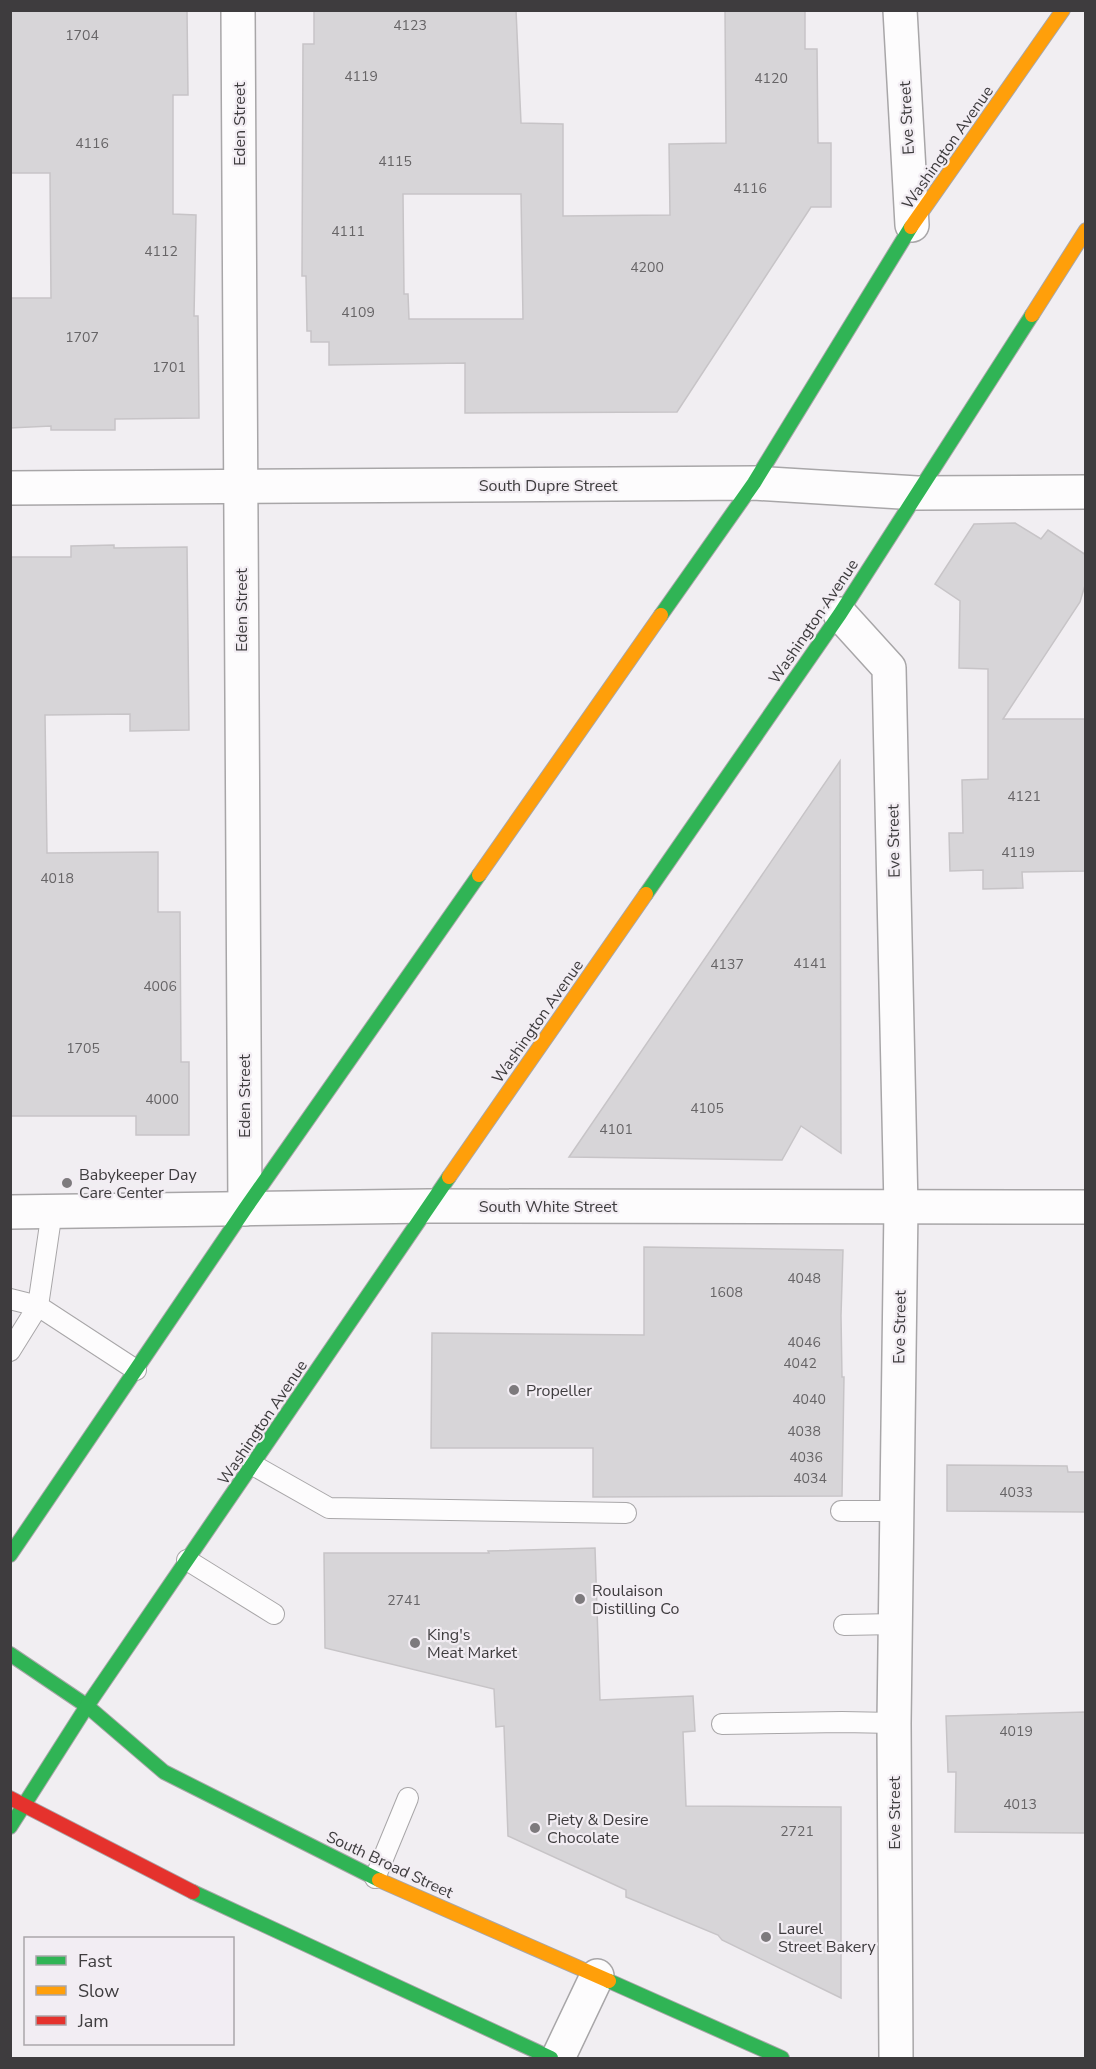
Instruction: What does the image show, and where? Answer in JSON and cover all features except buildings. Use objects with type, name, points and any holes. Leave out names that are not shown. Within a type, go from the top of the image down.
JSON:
[{"type":"street","name":"Eden Street","points":[[238,10],[245,1209]]},
{"type":"street","name":"Eve Street","points":[[900,10],[912,225]]},
{"type":"street","name":"Washington Avenue","points":[[10,1555],[245,1209],[754,483],[912,225],[1063,10]]},
{"type":"street","name":"Washington Avenue","points":[[10,1827],[87,1706],[429,1206],[840,614],[1086,230]]},
{"type":"street","name":"South Dupre Street","points":[[10,488],[754,483],[917,493],[1086,492]]},
{"type":"street","name":"Eve Street","points":[[840,614],[889,669],[901,1207],[894,1624],[896,2058]]},
{"type":"street","name":"South White Street","points":[[10,1212],[429,1206],[1086,1207]]},
{"type":"street","name":"South Broad Street","points":[[10,1654],[87,1706],[164,1772],[375,1878],[782,2058]]},
{"type":"street","points":[[10,1798],[172,1882],[551,2058]]},
{"type":"street","points":[[558,2058],[597,1976]]},
{"type":"lane","points":[[10,1351],[38,1306],[52,1211]]},
{"type":"lane","points":[[10,1299],[38,1306],[136,1370]]},
{"type":"lane","points":[[253,1465],[328,1508],[626,1513]]},
{"type":"lane","points":[[841,1511],[896,1511]]},
{"type":"lane","points":[[188,1560],[274,1614]]},
{"type":"lane","points":[[844,1625],[894,1624]]},
{"type":"lane","points":[[722,1724],[842,1722],[894,1724]]},
{"type":"lane","points":[[375,1878],[408,1797]]},
{"type":"traffic: fast","points":[[661,615],[754,483],[911,227]]},
{"type":"traffic: fast","points":[[646,894],[840,614],[1032,315]]},
{"type":"traffic: fast","points":[[10,1555],[245,1209],[479,875]]},
{"type":"traffic: fast","points":[[10,1827],[87,1706],[449,1177]]},
{"type":"traffic: fast","points":[[10,1654],[87,1706],[164,1772],[379,1880]]},
{"type":"traffic: fast","points":[[193,1892],[551,2058]]},
{"type":"traffic: fast","points":[[609,1981],[782,2058]]},
{"type":"traffic: slow","points":[[911,227],[1063,10]]},
{"type":"traffic: slow","points":[[1032,315],[1086,230]]},
{"type":"traffic: slow","points":[[479,875],[661,615]]},
{"type":"traffic: slow","points":[[449,1177],[646,894]]},
{"type":"traffic: slow","points":[[379,1880],[609,1981]]},
{"type":"traffic: jam","points":[[10,1798],[193,1892]]},
{"type":"place","name":"Babykeeper Day Care Center","points":[[67,1183]]},
{"type":"place","name":"Propeller","points":[[514,1390]]},
{"type":"place","name":"Roulaison Distilling Co","points":[[580,1599]]},
{"type":"place","name":"King's Meat Market","points":[[415,1643]]},
{"type":"place","name":"Piety & Desire Chocolate","points":[[535,1828]]},
{"type":"place","name":"Laurel Street Bakery","points":[[766,1937]]}]
